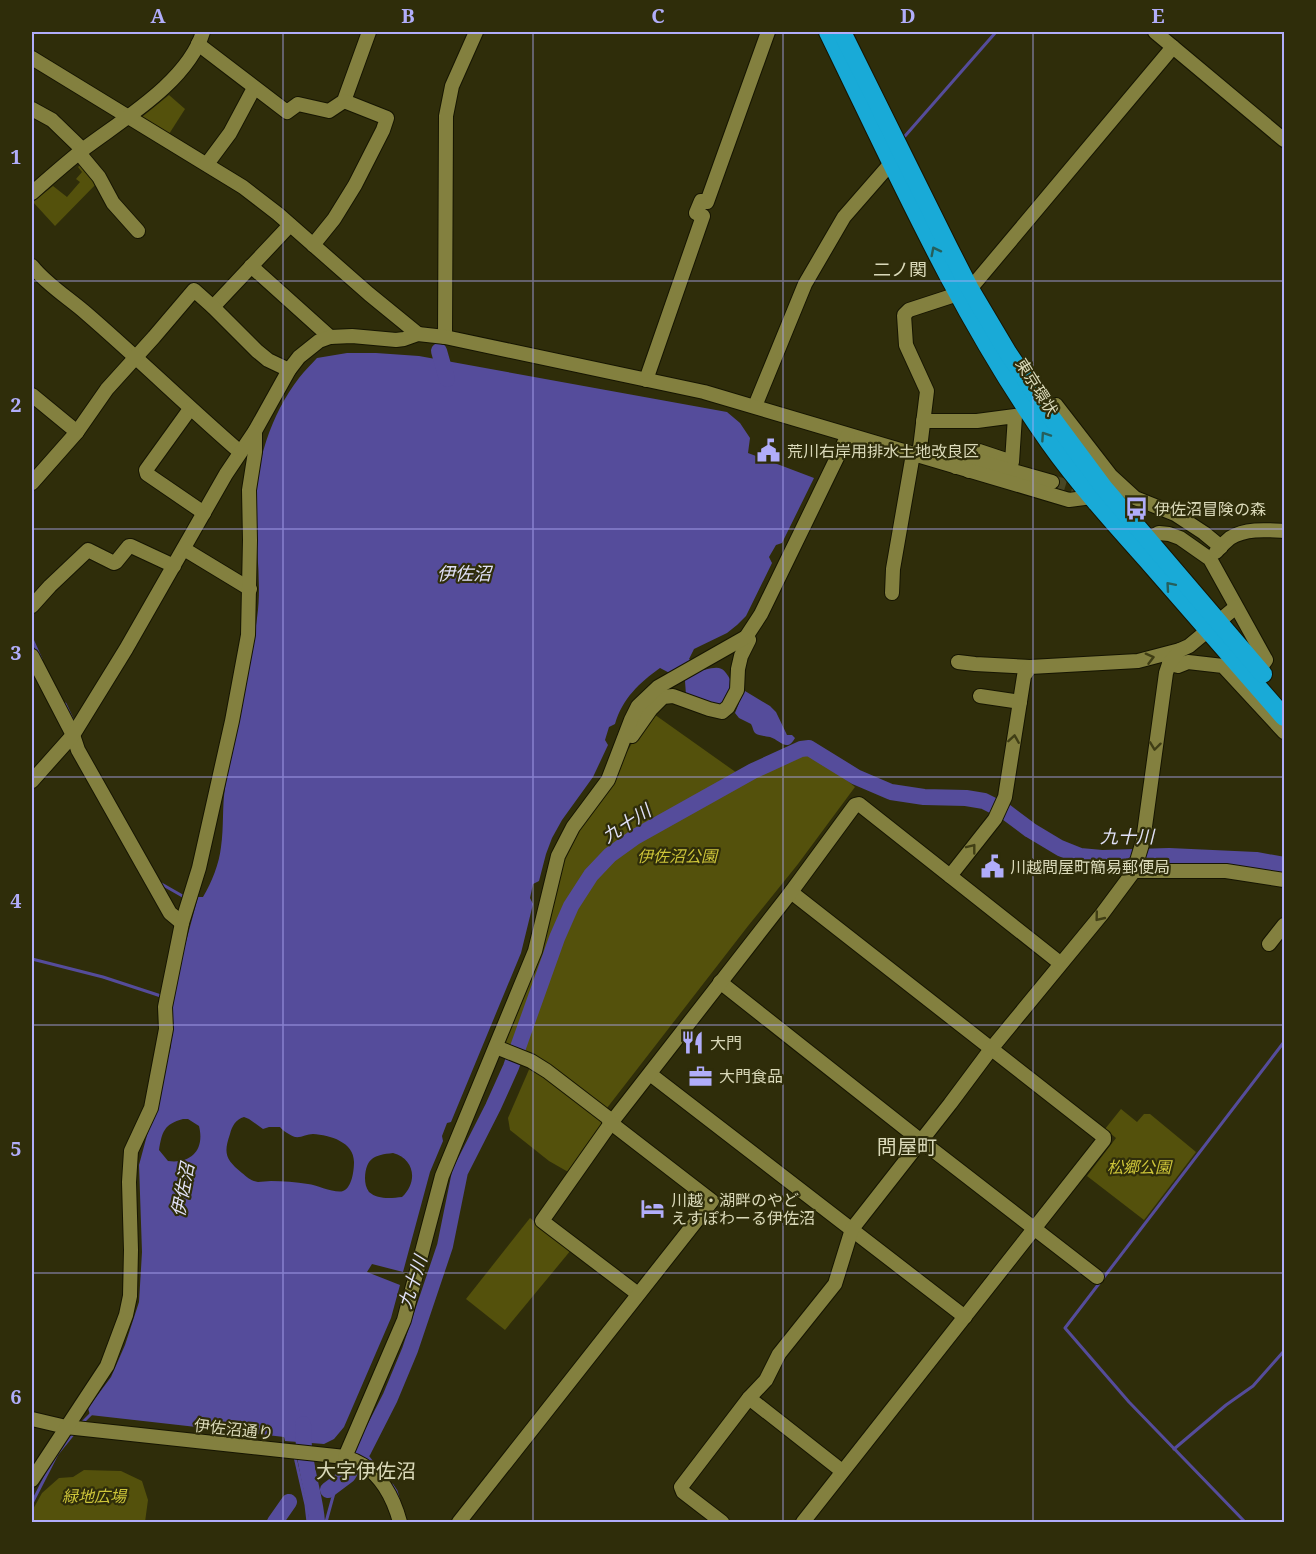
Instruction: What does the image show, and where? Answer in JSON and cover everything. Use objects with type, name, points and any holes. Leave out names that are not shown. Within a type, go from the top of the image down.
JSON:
[{"type":"highway","name":"東京環状","points":[[828,32],[935,253],[1008,353],[1098,492],[1214,626],[1284,698]]},
{"type":"highway","name":"東京環状","points":[[842,32],[949,248],[964,291],[1027,409],[1050,443],[1148,539],[1284,717]]},
{"type":"street","points":[[32,193],[171,80],[184,66],[200,38],[254,88],[287,112],[298,104],[329,111],[344,101],[369,32]]},
{"type":"street","points":[[445,337],[446,116],[452,86],[476,32]]},
{"type":"street","points":[[646,380],[703,216],[696,213],[701,201],[707,202],[768,32]]},
{"type":"street","points":[[1155,32],[1284,141]]},
{"type":"street","points":[[892,593],[895,558],[927,391],[906,345],[904,315],[909,310],[964,291],[1173,47]]},
{"type":"street","points":[[32,58],[243,187],[418,334]]},
{"type":"street","points":[[207,164],[230,133],[254,88]]},
{"type":"street","points":[[313,245],[334,219],[355,185],[384,130],[387,118],[344,101]]},
{"type":"street","points":[[32,110],[52,120],[81,152],[99,177],[113,203],[138,231]]},
{"type":"street","points":[[755,406],[812,270],[844,217],[892,162]]},
{"type":"street","points":[[213,307],[290,225]]},
{"type":"street","points":[[251,266],[330,337]]},
{"type":"street","points":[[34,276],[86,313],[240,452]]},
{"type":"street","points":[[32,483],[76,432],[107,389],[194,290],[257,351],[268,360],[289,370]]},
{"type":"street","points":[[32,781],[73,735],[126,649],[289,370],[309,348],[330,337],[352,336],[396,340],[418,334],[445,337],[704,392],[1069,500],[1098,492]]},
{"type":"street","points":[[32,395],[76,432]]},
{"type":"street","points":[[1048,414],[1056,405],[1111,476],[1135,498],[1175,514],[1204,533],[1216,553],[1236,607],[1266,660],[1259,670]]},
{"type":"street","points":[[190,409],[146,470],[147,474],[204,513]]},
{"type":"street","points":[[923,421],[977,421],[1015,416],[1012,462],[979,451],[968,456],[963,469]]},
{"type":"street","points":[[32,1480],[107,1366],[126,1315],[130,1296],[131,1151],[151,1108],[166,1029],[165,1007],[182,923],[199,868],[232,721],[248,635],[249,490],[255,452],[255,431]]},
{"type":"street","points":[[348,1458],[404,1320],[442,1176],[502,1049],[535,951],[558,856],[573,827],[608,780],[638,706],[658,687],[672,678],[746,637],[761,614],[848,435]]},
{"type":"street","points":[[963,469],[978,461],[1052,482]]},
{"type":"street","points":[[1142,509],[1160,515],[1186,529],[1216,553]]},
{"type":"street","points":[[1216,553],[1229,539],[1240,533],[1260,530],[1284,531]]},
{"type":"street","points":[[1148,539],[1158,533],[1169,534],[1216,553]]},
{"type":"street","points":[[32,606],[50,585],[88,550],[114,563],[130,546],[174,566]]},
{"type":"street","points":[[184,549],[250,589]]},
{"type":"street","points":[[958,662],[1030,667],[1138,661],[1189,646],[1236,607]]},
{"type":"street","points":[[615,763],[637,727],[663,697],[673,696],[722,712],[728,707],[737,690],[741,656],[749,640],[746,637]]},
{"type":"street","points":[[722,1522],[682,1492],[681,1487],[749,1398],[766,1380],[779,1353],[835,1284],[852,1229],[1134,871],[1142,844],[1162,691],[1169,664],[1180,650]]},
{"type":"street","points":[[32,656],[73,735],[78,750],[170,913],[182,923]]},
{"type":"street","points":[[1169,664],[1178,666],[1188,662],[1223,666],[1284,732]]},
{"type":"street","points":[[950,876],[994,819],[1005,797],[1024,676],[1030,667]]},
{"type":"street","points":[[980,696],[1020,702]]},
{"type":"street","points":[[638,1294],[542,1221],[611,1123],[791,892],[855,805],[859,804],[1060,963]]},
{"type":"street","points":[[1134,871],[1226,871],[1284,880]]},
{"type":"street","points":[[791,892],[1104,1137],[1104,1140],[803,1522]]},
{"type":"street","points":[[1269,944],[1284,925]]},
{"type":"street","points":[[720,982],[1097,1277]]},
{"type":"street","points":[[459,1522],[711,1201],[547,1071],[502,1049]]},
{"type":"street","points":[[650,1074],[965,1317]]},
{"type":"street","points":[[749,1398],[842,1471]]},
{"type":"street","name":"伊佐沼通り","points":[[32,1419],[66,1427],[348,1458],[364,1465],[387,1490],[396,1506],[400,1522]]},
{"type":"green space","points":[[169,95],[185,109],[169,134],[142,117]]},
{"type":"green space","points":[[84,161],[98,182],[55,226],[33,202],[53,186],[67,197],[80,182],[76,179],[82,172],[78,167]]},
{"type":"green space","name":"伊佐沼公園","points":[[651,712],[744,778],[789,757],[809,755],[818,756],[855,787],[798,864],[607,1108],[603,1109],[502,1044],[560,862]]},
{"type":"green space","points":[[531,1065],[604,1119],[605,1128],[570,1173],[549,1161],[510,1130],[508,1118]]},
{"type":"green space","name":"松郷公園","points":[[1121,1109],[1137,1122],[1144,1114],[1150,1114],[1196,1152],[1144,1220],[1087,1176],[1116,1138],[1105,1129]]},
{"type":"green space","points":[[530,1218],[571,1250],[505,1330],[466,1299]]},
{"type":"green space","name":"緑地広場","points":[[84,1470],[121,1471],[142,1481],[148,1500],[145,1522],[32,1522],[32,1511],[42,1493],[59,1478],[73,1477]]},
{"type":"water","name":"伊佐沼","points":[[347,353],[419,356],[727,412],[740,423],[750,438],[748,453],[814,478],[782,543],[776,545],[769,557],[772,563],[746,616],[727,633],[694,649],[689,659],[704,670],[719,668],[724,671],[733,684],[725,704],[719,707],[686,695],[685,681],[660,668],[653,673],[627,699],[615,724],[609,727],[605,740],[608,745],[593,777],[552,838],[539,881],[533,884],[530,898],[533,904],[521,953],[451,1122],[447,1123],[442,1136],[443,1141],[430,1172],[403,1272],[372,1264],[367,1272],[400,1285],[391,1318],[344,1427],[334,1439],[324,1444],[285,1441],[284,1437],[90,1415],[88,1408],[111,1377],[125,1345],[139,1302],[142,1252],[139,1165],[171,1046],[170,1019],[177,975],[198,897],[203,897],[209,885],[220,853],[228,767],[254,639],[259,579],[255,514],[257,479],[266,443],[280,408],[299,378],[317,358]],"holes":[[[241,1118],[249,1119],[263,1129],[280,1127],[295,1137],[313,1134],[340,1141],[350,1149],[353,1155],[354,1169],[349,1186],[340,1192],[303,1183],[258,1182],[249,1179],[232,1164],[227,1156],[232,1128]],[[188,1119],[199,1126],[198,1148],[189,1158],[168,1161],[159,1150],[163,1134],[168,1126]],[[393,1153],[400,1156],[410,1166],[412,1178],[402,1197],[377,1196],[369,1192],[366,1187],[366,1171],[369,1162]]]},
{"type":"water","points":[[745,691],[776,712],[787,735],[795,738],[789,745],[757,734],[751,724],[739,718],[735,713],[739,703],[737,702]]},
{"type":"waterway","points":[[905,136],[996,32]]},
{"type":"waterway","points":[[439,341],[439,351]]},
{"type":"waterway","name":"伊佐沼","points":[[439,351],[447,379]]},
{"type":"waterway","points":[[32,639],[41,659]]},
{"type":"waterway","points":[[65,704],[74,723]]},
{"type":"waterway","name":"九十川","points":[[328,1490],[348,1475],[363,1451],[390,1398],[410,1350],[445,1246],[460,1172],[511,1067],[557,938],[571,906],[591,875],[610,855],[635,837],[753,771],[801,749],[809,748],[856,777],[891,792],[984,801],[1006,812],[1060,848],[1080,856],[1102,858],[1169,856],[1256,860],[1284,865]]},
{"type":"waterway","points":[[158,882],[186,898]]},
{"type":"waterway","points":[[32,959],[103,977],[164,997]]},
{"type":"waterway","points":[[1245,1522],[1129,1402],[1065,1328],[1284,1042]]},
{"type":"waterway","points":[[1174,1449],[1226,1405],[1253,1386],[1284,1351]]},
{"type":"waterway","points":[[82,1423],[92,1413]]},
{"type":"waterway","points":[[303,1424],[305,1456],[317,1522]]},
{"type":"waterway","points":[[32,1503],[57,1454],[74,1433]]},
{"type":"waterway","points":[[363,1451],[376,1467]]},
{"type":"waterway","points":[[295,1457],[308,1522]]},
{"type":"waterway","points":[[326,1522],[334,1493],[348,1475]]},
{"type":"waterway","points":[[392,1485],[399,1501]]},
{"type":"waterway","name":"九十川","points":[[275,1522],[289,1502]]},
{"type":"tunnel","points":[[1052,482],[1090,493]]},
{"type":"tunnel","points":[[1114,500],[1142,509]]},
{"type":"place","name":"荒川右岸用排水土地改良区","points":[[769,451]]},
{"type":"place","name":"伊佐沼冒険の森","points":[[1136,509]]},
{"type":"place","name":"川越問屋町簡易郵便局","points":[[992,867]]},
{"type":"place","name":"大門","points":[[692,1043]]},
{"type":"place","name":"大門食品","points":[[701,1076]]},
{"type":"place","name":"川越・湖畔のやど えすぽわーる伊佐沼","points":[[653,1209]]},
{"type":"district","name":"二ノ関","points":[[900,269]]},
{"type":"district","name":"問屋町","points":[[907,1146]]},
{"type":"district","name":"大字伊佐沼","points":[[366,1470]]}]
